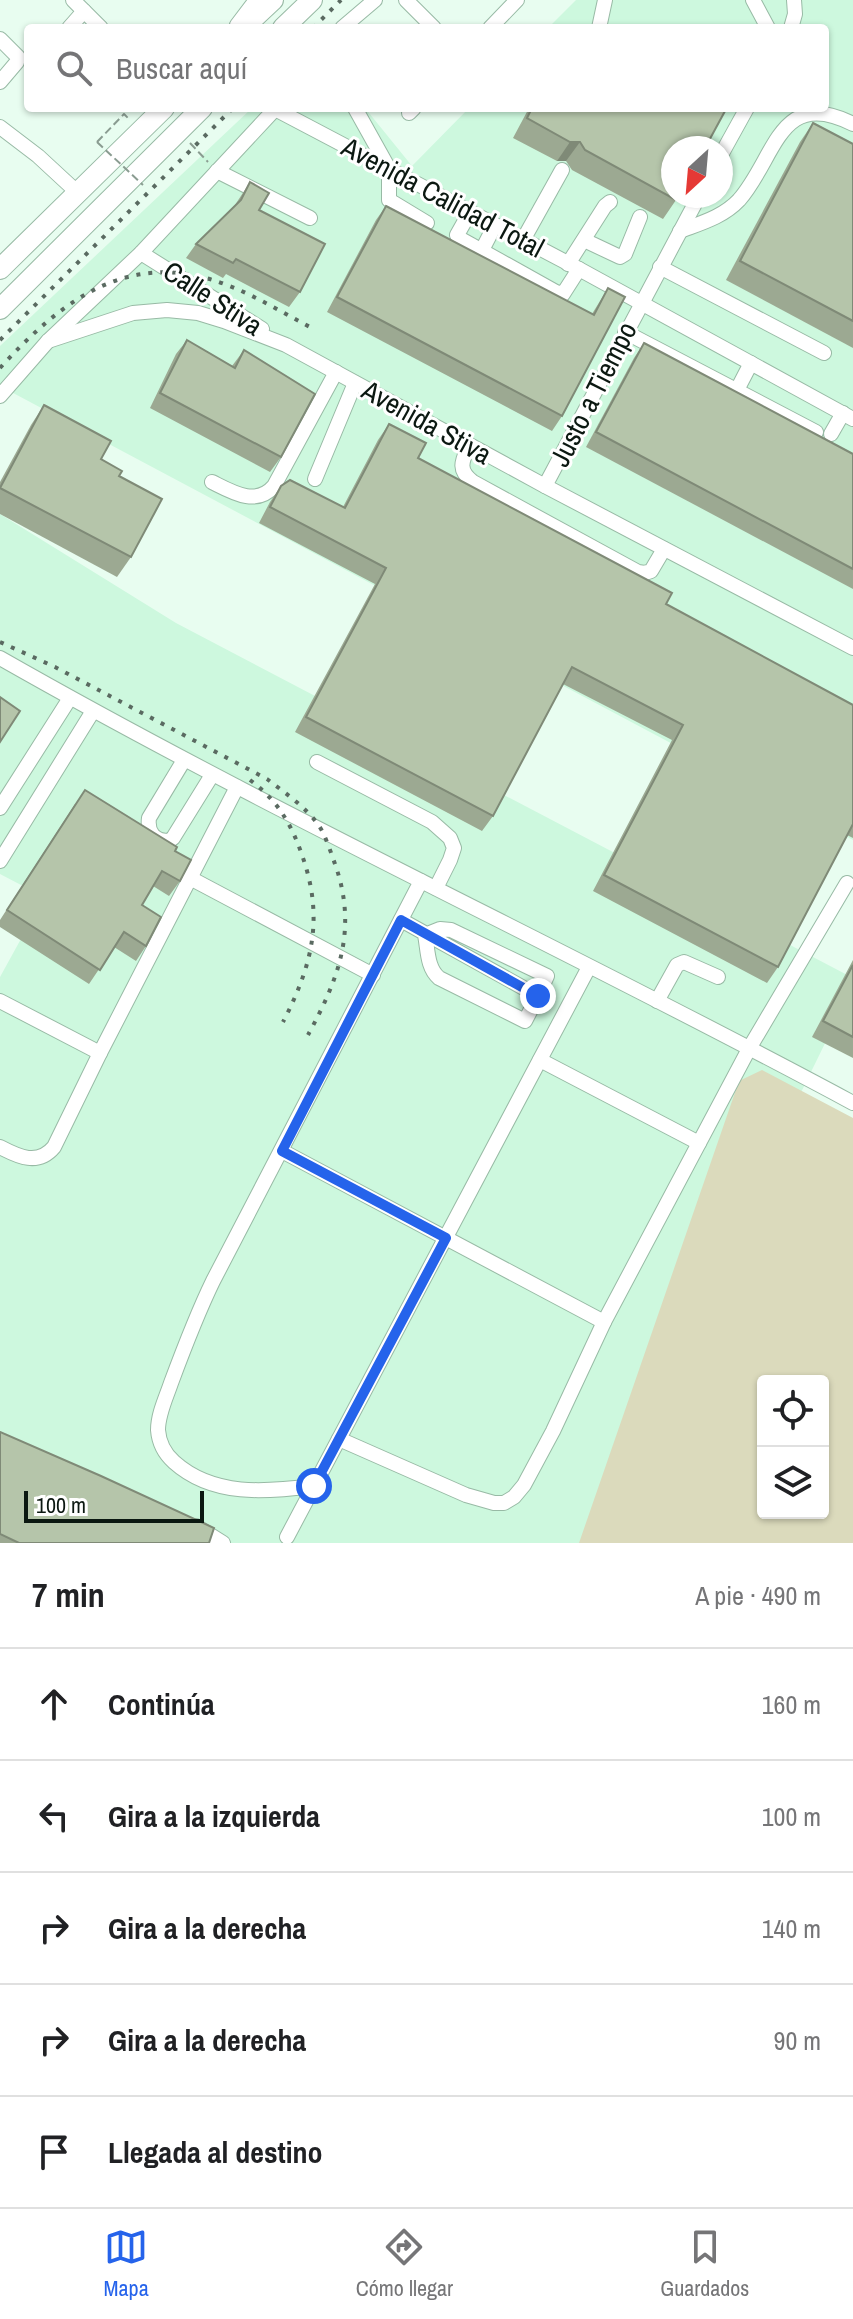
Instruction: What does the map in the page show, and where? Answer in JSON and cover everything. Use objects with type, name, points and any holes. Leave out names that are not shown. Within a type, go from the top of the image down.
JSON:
[{"type":"highway","points":[[247,24],[273,0]]},
{"type":"highway","points":[[287,24],[312,0]]},
{"type":"highway","points":[[0,269],[160,112]]},
{"type":"highway","points":[[0,309],[198,112]]},
{"type":"street","points":[[73,0],[97,24]]},
{"type":"street","points":[[238,24],[256,0]]},
{"type":"street","points":[[347,24],[375,0]]},
{"type":"street","points":[[406,0],[430,24]]},
{"type":"street","points":[[494,24],[517,0]]},
{"type":"street","points":[[600,24],[605,0]]},
{"type":"street","points":[[753,0],[766,24]]},
{"type":"street","points":[[792,24],[794,0]]},
{"type":"street","points":[[73,24],[84,11]]},
{"type":"street","points":[[0,39],[18,57],[0,82]]},
{"type":"street","name":"Avenida Calidad Total","points":[[48,341],[141,253],[272,112]]},
{"type":"street","name":"Avenida Calidad Total","points":[[283,112],[848,416]]},
{"type":"street","points":[[357,112],[389,169],[389,200],[427,223]]},
{"type":"street","points":[[732,136],[745,112]]},
{"type":"street","points":[[680,231],[710,220],[740,199],[790,122],[804,114],[822,113],[853,124]]},
{"type":"street","points":[[0,127],[38,156],[78,193]]},
{"type":"street","points":[[523,240],[562,170]]},
{"type":"street","points":[[217,171],[310,218]]},
{"type":"street","points":[[470,212],[457,235],[459,238],[563,294],[584,240],[610,202]]},
{"type":"street","name":"Justo a Tiempo","points":[[545,486],[692,208]]},
{"type":"street","points":[[584,240],[620,257],[625,254],[640,217]]},
{"type":"street","points":[[481,252],[495,225]]},
{"type":"street","name":"Calle Stiva","points":[[141,253],[286,345]]},
{"type":"street","points":[[660,267],[824,353]]},
{"type":"street","name":"Avenida Stiva","points":[[48,341],[133,313],[167,310],[198,313],[224,321],[286,345],[853,648]]},
{"type":"street","points":[[625,332],[823,433],[848,416]]},
{"type":"street","points":[[0,396],[48,341]]},
{"type":"street","points":[[737,390],[751,363]]},
{"type":"street","points":[[212,482],[246,497],[268,493],[336,372]]},
{"type":"street","points":[[315,479],[355,383]]},
{"type":"street","points":[[469,445],[461,466],[473,482],[638,572],[651,571],[664,549]]},
{"type":"street","points":[[0,658],[212,775],[750,1047],[853,1103]]},
{"type":"street","points":[[0,808],[70,698]]},
{"type":"street","points":[[0,861],[93,711]]},
{"type":"street","points":[[184,760],[149,818],[151,834],[157,839],[169,841],[173,838],[212,775]]},
{"type":"street","points":[[317,762],[414,810],[446,832],[454,848],[436,888]]},
{"type":"street","points":[[0,1147],[33,1159],[43,1158],[54,1147],[237,787]]},
{"type":"street","points":[[190,878],[373,975]]},
{"type":"street","points":[[314,1486],[264,1490],[220,1487],[191,1475],[169,1458],[160,1441],[160,1416],[197,1315],[421,881]]},
{"type":"street","points":[[339,1439],[483,1501],[504,1503],[514,1497],[524,1485],[553,1431],[604,1322],[750,1047],[847,883]]},
{"type":"street","points":[[401,920],[538,996]]},
{"type":"street","points":[[440,929],[451,930],[547,976],[525,1021],[433,973],[425,935],[440,929]]},
{"type":"street","points":[[657,1001],[677,965],[684,962],[718,977]]},
{"type":"street","points":[[287,1537],[589,967]]},
{"type":"street","points":[[0,1001],[100,1053]]},
{"type":"street","points":[[540,1060],[699,1143]]},
{"type":"street","points":[[282,1151],[604,1322]]},
{"type":"street","points":[[183,1520],[223,1543]]},
{"type":"path","points":[[124,114],[97,142],[143,185]]},
{"type":"path","points":[[190,143],[217,171]]},
{"type":"shaded area","points":[[576,0],[853,0],[853,840],[0,386],[0,346],[248,112],[368,112],[412,166],[465,112],[829,112],[829,24],[552,24]]},
{"type":"shaded area","points":[[0,514],[176,623],[853,978],[853,986],[581,1543],[0,1543],[0,977],[44,897],[0,874]]},
{"type":"shaded area","points":[[762,1070],[853,1118],[853,1543],[579,1543],[739,1081]]},
{"type":"building","points":[[530,112],[724,112],[711,136],[661,136],[661,192],[585,150],[580,142],[570,142],[527,118]]},
{"type":"building","points":[[813,123],[853,144],[853,321],[740,261]]},
{"type":"building","points":[[250,182],[269,193],[259,210],[325,244],[300,292],[236,259],[233,263],[196,244],[241,200]]},
{"type":"building","points":[[386,206],[594,315],[608,288],[625,297],[562,416],[337,297]]},
{"type":"building","points":[[187,340],[235,368],[244,350],[315,394],[281,457],[160,393]]},
{"type":"building","points":[[644,343],[853,454],[853,569],[596,432]]},
{"type":"building","points":[[44,405],[111,441],[101,459],[122,471],[119,476],[162,499],[131,557],[0,488]]},
{"type":"building","points":[[389,424],[426,443],[418,458],[672,593],[666,604],[853,705],[853,824],[778,967],[604,875],[683,725],[572,667],[493,816],[306,717],[386,568],[270,507],[281,486],[290,480],[345,508]]},
{"type":"building","points":[[0,697],[20,711],[0,742]]},
{"type":"building","points":[[85,790],[177,847],[175,851],[191,860],[180,881],[162,871],[142,905],[161,917],[146,946],[124,932],[100,970],[7,910]]},
{"type":"building","points":[[853,965],[853,1037],[823,1021]]},
{"type":"building","points":[[0,1432],[214,1528],[209,1543],[19,1543],[0,1534]]},
{"type":"railway","points":[[317,24],[341,0]]},
{"type":"railway","points":[[0,340],[229,112]]},
{"type":"railway","points":[[0,368],[48,321],[73,302],[100,287],[129,277],[159,272],[192,275],[227,285],[310,327]]},
{"type":"railway","points":[[0,642],[55,667],[267,779],[316,822],[327,842],[342,888],[345,932],[329,993],[308,1035]]},
{"type":"railway","points":[[250,780],[268,796],[288,822],[302,855],[313,899],[314,920],[308,960],[283,1022]]},
{"type":"route","points":[[314,1486],[446,1238],[282,1151],[401,920],[538,996]]}]
